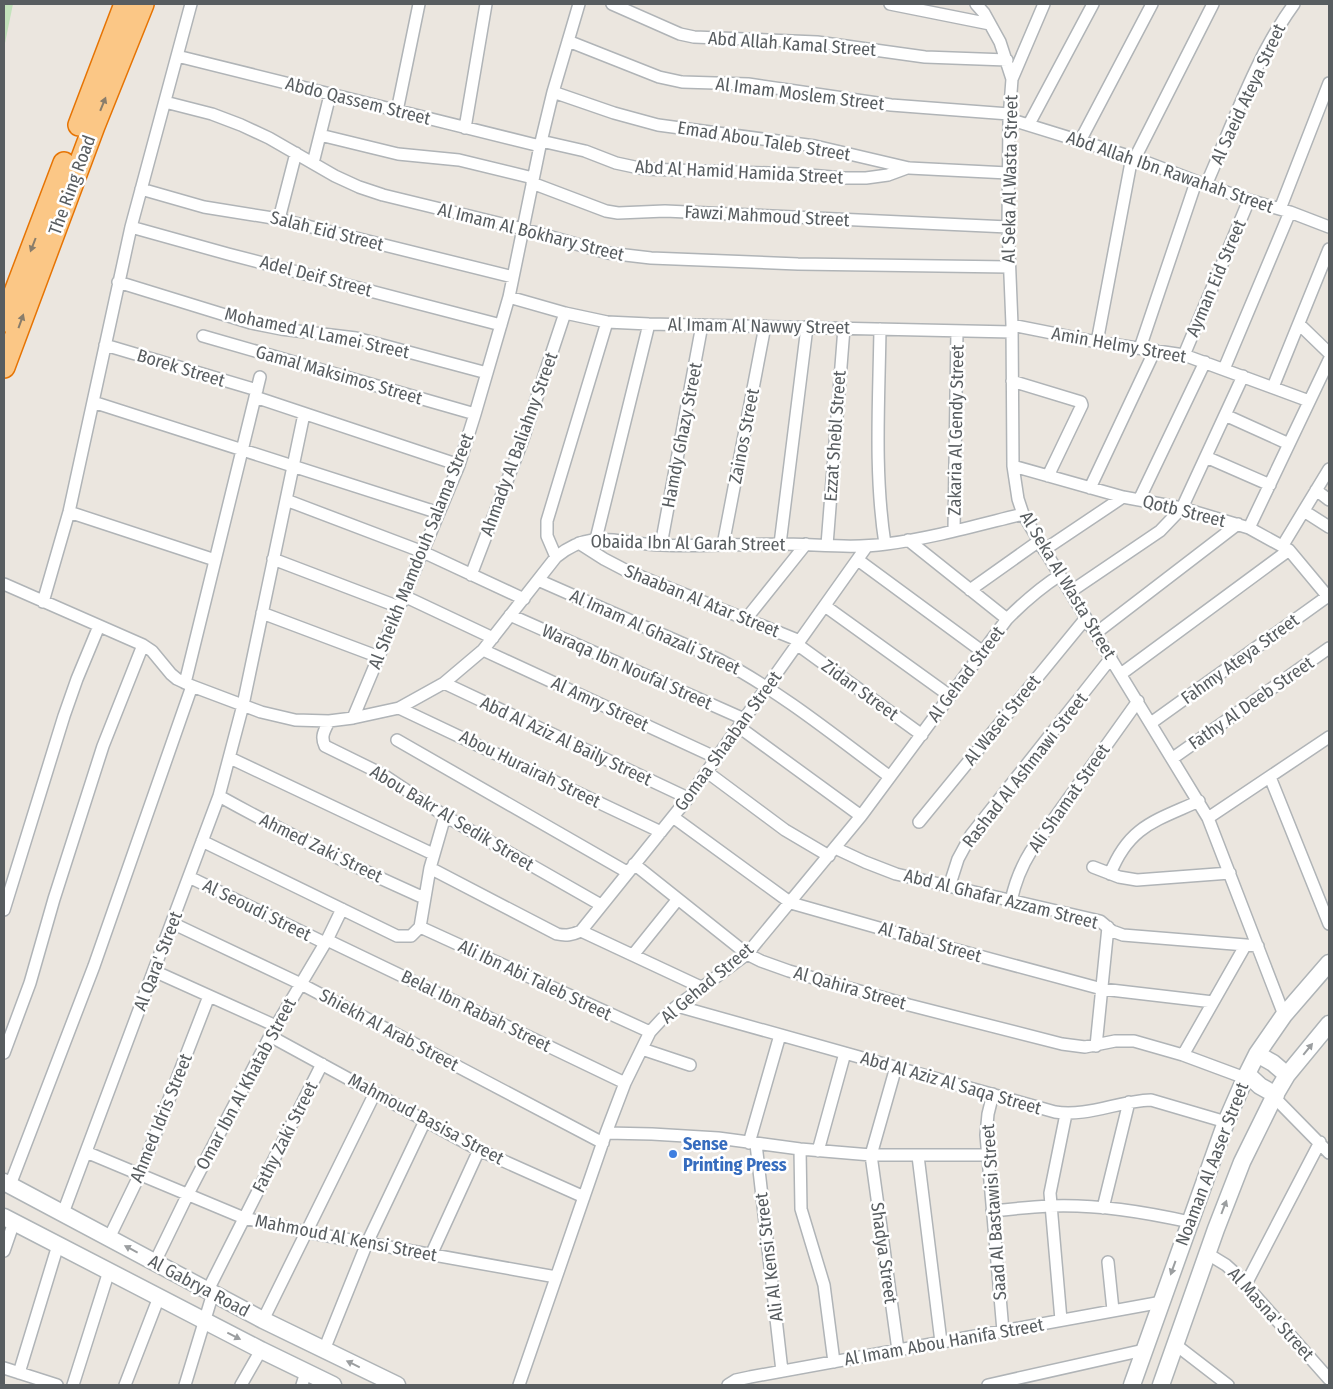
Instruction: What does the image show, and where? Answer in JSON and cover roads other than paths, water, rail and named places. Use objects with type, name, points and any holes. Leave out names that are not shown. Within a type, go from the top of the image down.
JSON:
[{"type":"highway","name":"The Ring Road","points":[[4,321],[125,4]]},
{"type":"highway","name":"The Ring Road","points":[[4,367],[94,126],[143,4]]},
{"type":"main road","name":"Noaman Al Aaser Street","points":[[1132,1385],[1226,1122],[1246,1076],[1257,1054],[1284,1015],[1327,970]]},
{"type":"main road","name":"Noaman Al Aaser Street","points":[[1161,1385],[1216,1229],[1242,1162],[1287,1075],[1329,1024]]},
{"type":"main road","points":[[1257,1054],[1273,1063],[1287,1075]]},
{"type":"main road","points":[[1246,1076],[1275,1096]]},
{"type":"main road","name":"Al Gabrya Road","points":[[7,1184],[262,1320],[397,1385]]},
{"type":"main road","name":"Al Gabrya Road","points":[[9,1220],[261,1350],[304,1379],[333,1385]]},
{"type":"main road","points":[[1190,1222],[1216,1229]]},
{"type":"street","points":[[43,602],[69,512],[131,227],[191,4]]},
{"type":"street","points":[[397,111],[419,4]]},
{"type":"street","points":[[465,128],[486,4]]},
{"type":"street","name":"Al Sheikh Mamdouh Salama Street","points":[[353,718],[459,465],[509,297],[540,144],[579,4]]},
{"type":"street","name":"Abd Allah Kamal Street","points":[[612,4],[680,34],[694,37],[817,42],[925,57],[1007,60]]},
{"type":"street","points":[[890,4],[990,24]]},
{"type":"street","name":"Al Seka Al Wasta Street","points":[[976,4],[986,8],[990,24],[1007,60],[1012,78],[1009,116],[1008,227],[1012,328],[1013,466],[1016,491],[1023,514],[1208,818],[1284,1015]]},
{"type":"street","points":[[1012,78],[1044,4]]},
{"type":"street","points":[[1029,124],[1093,4]]},
{"type":"street","points":[[1080,141],[1152,4]]},
{"type":"street","points":[[1097,342],[1134,157],[1213,4]]},
{"type":"street","name":"Al Saeid Ateya Street","points":[[1140,348],[1201,184],[1264,52],[1294,4]]},
{"type":"street","name":"Al Imam Moslem Street","points":[[568,41],[659,77],[682,82],[748,84],[891,105],[1009,116]]},
{"type":"street","name":"Abdo Qassem Street","points":[[177,56],[465,128],[540,144]]},
{"type":"street","points":[[1224,369],[1285,210],[1329,83]]},
{"type":"street","name":"Emad Abou Taleb Street","points":[[553,92],[614,113],[658,125],[815,146],[909,168],[1008,172]]},
{"type":"street","points":[[313,164],[330,94]]},
{"type":"street","name":"Al Imam Al Bokhary Street","points":[[165,102],[212,114],[241,125],[351,184],[383,195],[523,229],[587,249],[637,257],[798,264],[1009,267]]},
{"type":"street","name":"Abd Allah Ibn Rawahah Street","points":[[1009,116],[1080,141],[1134,157],[1201,184],[1285,210],[1329,227]]},
{"type":"street","name":"Fawzi Mahmoud Street","points":[[320,135],[398,154],[459,160],[533,180],[606,211],[618,213],[665,211],[1008,227]]},
{"type":"street","name":"Abd Al Hamid Hamida Street","points":[[540,144],[585,151],[616,163],[644,169],[866,178],[888,175],[909,168]]},
{"type":"street","points":[[279,219],[296,153]]},
{"type":"street","name":"Salah Eid Street","points":[[141,189],[204,207],[279,219],[513,277]]},
{"type":"street","name":"Ayman Eid Street","points":[[1184,355],[1249,200]]},
{"type":"street","name":"Adel Deif Street","points":[[131,227],[222,253],[501,325]]},
{"type":"street","points":[[1273,388],[1329,249]]},
{"type":"street","name":"Mohamed Al Lamei Street","points":[[118,282],[251,323],[281,329],[356,338],[487,373]]},
{"type":"street","name":"Al Imam Al Nawwy Street","points":[[509,297],[565,314],[607,322],[957,331],[1012,328]]},
{"type":"street","name":"Ahmady Al Baliahny Street","points":[[472,574],[522,442],[565,314]]},
{"type":"street","points":[[556,557],[547,536],[547,521],[607,322]]},
{"type":"street","points":[[596,539],[649,324]]},
{"type":"street","points":[[1299,324],[1329,352]]},
{"type":"street","name":"Hamdy Ghazy Street","points":[[661,546],[702,325]]},
{"type":"street","name":"Zainos Street","points":[[723,545],[765,326]]},
{"type":"street","points":[[780,544],[807,327]]},
{"type":"street","name":"Ezzat Shebl Street","points":[[827,545],[844,328]]},
{"type":"street","name":"Amin Helmy Street","points":[[1012,328],[1184,355],[1310,401]]},
{"type":"street","points":[[880,329],[878,473],[880,510],[885,544]]},
{"type":"street","name":"Zakaria Al Gendy Street","points":[[954,530],[957,331]]},
{"type":"street","name":"Gamal Maksimos Street","points":[[203,336],[475,414]]},
{"type":"street","name":"Borek Street","points":[[105,345],[256,394],[304,414],[459,465]]},
{"type":"street","points":[[1090,488],[1155,350]]},
{"type":"street","points":[[1096,633],[1243,526],[1270,485],[1329,360]]},
{"type":"street","points":[[1139,500],[1205,362]]},
{"type":"street","points":[[1070,592],[1160,531],[1182,508],[1243,376]]},
{"type":"street","points":[[7,1184],[94,966],[188,684],[215,560],[260,377]]},
{"type":"street","points":[[1012,381],[1081,402],[1048,476]]},
{"type":"street","points":[[93,402],[439,513]]},
{"type":"street","name":"Al Qara' Street","points":[[63,1213],[219,796],[243,706],[304,414]]},
{"type":"street","points":[[1225,415],[1289,444]]},
{"type":"street","points":[[1206,457],[1270,485]]},
{"type":"street","name":"Qotb Street","points":[[1013,466],[1123,497],[1182,508],[1243,526],[1286,548],[1329,597]]},
{"type":"street","points":[[1121,674],[1286,548],[1304,511],[1329,469]]},
{"type":"street","points":[[1316,490],[1329,500]]},
{"type":"street","points":[[970,590],[1123,497]]},
{"type":"street","points":[[286,500],[422,552],[524,599]]},
{"type":"street","points":[[1304,511],[1329,527]]},
{"type":"street","points":[[69,512],[215,560]]},
{"type":"street","name":"Obaida Ibn Al Garah Street","points":[[4,584],[143,645],[159,659],[171,674],[188,684],[261,712],[295,720],[329,721],[398,708],[444,683],[483,650],[556,557],[579,542],[596,539],[661,546],[806,544],[868,546],[908,540],[1023,514]]},
{"type":"street","points":[[908,540],[1007,619]]},
{"type":"street","name":"Shaaban Al Atar Street","points":[[579,542],[604,559],[627,571],[746,619],[799,643]]},
{"type":"street","points":[[746,619],[806,544]]},
{"type":"street","name":"Gomaa Shaaban Street","points":[[581,931],[688,798],[868,546]]},
{"type":"street","points":[[273,559],[400,607]]},
{"type":"street","points":[[858,560],[983,652]]},
{"type":"street","name":"Al Gehad Street","points":[[519,1385],[625,1083],[650,1032],[677,1006],[748,954],[861,816],[1007,619],[1041,588],[1060,575]]},
{"type":"street","name":"Al Imam Al Ghazali Street","points":[[538,580],[720,660],[768,686],[890,777]]},
{"type":"street","points":[[404,596],[493,638]]},
{"type":"street","name":"Fahmy Ateya Street","points":[[1151,723],[1329,597]]},
{"type":"street","points":[[825,606],[950,696]]},
{"type":"street","points":[[262,613],[379,657]]},
{"type":"street","name":"Waraqa Ibn Noufal Street","points":[[510,615],[741,723],[861,816]]},
{"type":"street","name":"Al Wasei Street","points":[[919,822],[1086,618]]},
{"type":"street","points":[[4,910],[64,716],[99,626]]},
{"type":"street","name":"Zidan Street","points":[[799,643],[922,735]]},
{"type":"street","points":[[4,1053],[30,983],[102,746],[143,645]]},
{"type":"street","name":"Fathy Al Deeb Street","points":[[1173,758],[1329,648]]},
{"type":"street","name":"Al Amry Street","points":[[483,650],[716,758]]},
{"type":"street","name":"Rashad Al Ashmawi Street","points":[[949,887],[958,859],[971,835],[1111,658]]},
{"type":"street","name":"Abd Al Aziz Al Baily Street","points":[[444,683],[688,798]]},
{"type":"street","name":"Ali Shamat Street","points":[[1011,901],[1015,883],[1031,851],[1138,701]]},
{"type":"street","name":"Abou Hurairah Street","points":[[398,708],[660,832]]},
{"type":"street","name":"Abou Bakr Al Sedik Street","points":[[329,721],[322,740],[325,746],[382,774],[445,816],[601,906]]},
{"type":"street","points":[[1208,818],[1329,739]]},
{"type":"street","name":"Al Qahira Street","points":[[397,740],[631,868],[678,899],[748,954],[775,966],[908,1005],[1062,1044],[1085,1047],[1134,1041],[1246,1076]]},
{"type":"street","points":[[230,758],[433,854]]},
{"type":"street","name":"Abd Al Ghafar Azzam Street","points":[[707,772],[785,830],[832,852],[896,874],[1095,919],[1123,935],[1258,946]]},
{"type":"street","points":[[1270,776],[1329,924]]},
{"type":"street","name":"Ahmed Zaki Street","points":[[219,796],[331,855],[424,898]]},
{"type":"street","points":[[1110,874],[1123,847],[1134,834],[1149,824],[1199,801]]},
{"type":"street","points":[[202,841],[397,936],[411,936],[420,927],[433,854],[445,816]]},
{"type":"street","name":"Al Tabal Street","points":[[673,817],[791,903],[946,948],[1102,989],[1213,1002]]},
{"type":"street","points":[[1093,867],[1119,877],[1137,880],[1230,874]]},
{"type":"street","points":[[430,868],[556,934],[564,936],[581,931],[703,988]]},
{"type":"street","name":"Al Seoudi Street","points":[[189,877],[326,942]]},
{"type":"street","points":[[633,955],[678,899]]},
{"type":"street","name":"Omar Ibn Al Khatab Street","points":[[155,1262],[188,1194],[273,1031],[326,942],[342,909]]},
{"type":"street","name":"Shiekh Al Arab Street","points":[[172,923],[301,984],[605,1138]]},
{"type":"street","points":[[1096,1046],[1108,926]]},
{"type":"street","name":"Ali Ibn Abi Taleb Street","points":[[420,927],[650,1032]]},
{"type":"street","name":"Belal Ibn Rabah Street","points":[[326,942],[625,1083]]},
{"type":"street","points":[[1182,1055],[1245,946]]},
{"type":"street","name":"Mahmoud Basisa Street","points":[[154,971],[209,996],[273,1031],[322,1064],[479,1150],[584,1197]]},
{"type":"street","name":"Ahmed Idris Street","points":[[110,1238],[140,1174],[209,996]]},
{"type":"street","name":"Abd Al Aziz Al Saqa Street","points":[[677,1006],[1066,1114],[1129,1102],[1151,1100],[1226,1122]]},
{"type":"street","points":[[753,1143],[780,1034]]},
{"type":"street","points":[[642,1049],[690,1065]]},
{"type":"street","points":[[818,1151],[845,1053]]},
{"type":"street","name":"Fathy Zaki Street","points":[[185,1385],[210,1292],[244,1218],[322,1064]]},
{"type":"street","points":[[871,1155],[896,1067]]},
{"type":"street","points":[[262,1320],[375,1093]]},
{"type":"street","name":"Saad Al Bastawisi Street","points":[[993,1094],[988,1114],[986,1135],[1003,1331]]},
{"type":"street","points":[[1246,1284],[1327,1148],[1275,1096]]},
{"type":"street","points":[[1103,1208],[1129,1102]]},
{"type":"street","points":[[1061,1320],[1050,1206],[1052,1181],[1066,1114]]},
{"type":"street","points":[[324,1350],[367,1244],[425,1120]]},
{"type":"street","points":[[605,1138],[675,1135],[871,1155],[987,1156]]},
{"type":"street","name":"Ali Al Kensi Street","points":[[753,1143],[782,1371]]},
{"type":"street","points":[[800,1149],[802,1218],[824,1285],[834,1362]]},
{"type":"street","points":[[431,1255],[479,1150]]},
{"type":"street","name":"Mahmoud Al Kensi Street","points":[[86,1152],[244,1218],[367,1244],[556,1277]]},
{"type":"street","name":"Shadya Street","points":[[871,1155],[898,1350]]},
{"type":"street","points":[[918,1156],[941,1342]]},
{"type":"street","points":[[992,1210],[1050,1206],[1103,1208],[1147,1213],[1190,1222]]},
{"type":"street","points":[[4,1251],[9,1220]]},
{"type":"street","points":[[19,1373],[58,1245]]},
{"type":"street","name":"Al Masna' Street","points":[[1208,1254],[1226,1265],[1246,1284],[1329,1379]]},
{"type":"street","points":[[1108,1262],[1113,1310]]},
{"type":"street","points":[[73,1385],[109,1271]]},
{"type":"street","points":[[124,1385],[158,1297]]},
{"type":"street","name":"Al Imam Abou Hanifa Street","points":[[728,1385],[736,1380],[782,1371],[1162,1302]]},
{"type":"street","points":[[1176,1345],[1228,1385]]},
{"type":"street","points":[[241,1385],[261,1350]]},
{"type":"street","points":[[988,1385],[1144,1350]]},
{"type":"street","points":[[4,1368],[58,1385]]},
{"type":"place","name":"Sense Printing Press","points":[[673,1154]]}]
